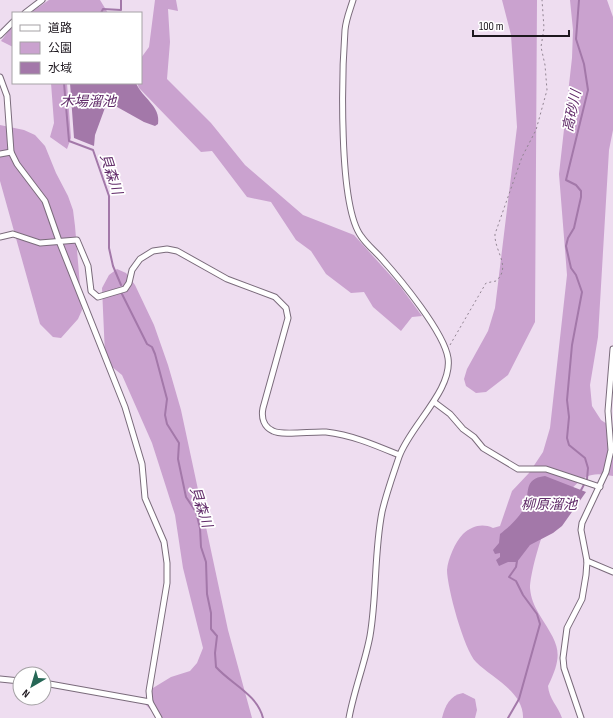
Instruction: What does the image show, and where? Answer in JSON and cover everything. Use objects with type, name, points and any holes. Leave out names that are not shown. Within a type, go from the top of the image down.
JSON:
[{"type":"street","points":[[26,12],[42,0]]},
{"type":"street","points":[[349,718],[353,695],[370,637],[382,512],[399,455],[411,432],[434,402],[446,376],[448,362],[445,350],[431,323],[400,280],[361,236],[356,226],[345,169],[343,140],[345,29],[353,0]]},
{"type":"street","points":[[0,35],[12,23]]},
{"type":"street","points":[[0,77],[7,96],[11,152],[17,164],[45,201],[125,407],[142,464],[145,498],[164,542],[167,562],[167,582],[149,691],[150,702],[159,718]]},
{"type":"street","points":[[0,154],[11,152]]},
{"type":"street","points":[[0,238],[13,234],[40,243],[74,238],[79,242],[88,266],[90,288],[98,297],[124,289],[129,283],[132,270],[140,259],[153,251],[162,248],[177,251],[226,279],[275,297],[286,308],[288,318],[263,408],[263,419],[266,425],[277,433],[314,431],[341,434],[399,455]]},
{"type":"street","points":[[581,718],[564,668],[563,658],[566,628],[582,599],[587,561],[581,530],[582,523],[606,472],[611,450],[608,411],[613,349]]},
{"type":"street","points":[[434,402],[450,414],[463,429],[474,437],[483,448],[518,469],[546,469],[600,487]]},
{"type":"street","points":[[587,561],[613,572]]},
{"type":"street","points":[[0,679],[12,680]]},
{"type":"street","points":[[52,684],[150,702]]},
{"type":"path","points":[[445,350],[453,342],[486,283],[496,281],[502,271],[501,254],[496,244],[495,234],[522,157],[536,130],[547,90],[546,65],[541,47],[544,28],[542,0]]},
{"type":"green space","points":[[49,0],[100,0],[107,12],[31,12]]},
{"type":"green space","points":[[155,0],[176,0],[178,11],[168,9],[170,42],[167,79],[211,123],[245,165],[303,215],[354,235],[400,286],[422,316],[412,317],[401,331],[373,307],[364,292],[351,293],[326,274],[311,251],[296,240],[271,202],[247,197],[212,151],[201,152],[139,88],[137,84],[142,84],[142,57],[149,47]]},
{"type":"green space","points":[[502,0],[537,0],[535,322],[508,375],[486,392],[476,393],[466,386],[464,379],[467,369],[488,331],[495,308],[517,127],[511,35]]},
{"type":"green space","points":[[570,0],[607,0],[613,17],[613,130],[609,150],[598,337],[590,385],[592,406],[601,420],[613,428],[613,476],[594,474],[585,477],[572,488],[559,504],[549,520],[538,548],[533,566],[530,588],[534,605],[551,633],[557,648],[558,656],[548,686],[550,695],[562,718],[523,718],[522,709],[513,693],[476,662],[471,655],[457,618],[447,570],[452,551],[457,541],[463,534],[477,526],[489,526],[493,528],[500,526],[512,491],[529,473],[543,452],[550,428],[567,275],[559,174],[572,58],[573,30]]},
{"type":"green space","points":[[12,26],[12,46],[1,41]]},
{"type":"green space","points":[[51,84],[67,84],[71,138],[67,149],[50,137],[54,123]]},
{"type":"green space","points":[[0,125],[24,130],[35,135],[45,146],[73,210],[82,310],[78,319],[61,338],[53,337],[40,324],[0,181]]},
{"type":"green space","points":[[117,269],[126,273],[135,285],[154,325],[168,365],[181,410],[228,630],[252,718],[159,718],[145,704],[147,696],[153,688],[171,677],[190,671],[197,663],[203,648],[183,568],[175,515],[152,443],[122,375],[111,366],[105,355],[102,288],[109,275]]},
{"type":"green space","points":[[463,693],[475,699],[477,710],[475,718],[442,718],[451,699],[458,694]]},
{"type":"water","name":"木場溜池","points":[[70,84],[137,84],[157,112],[158,124],[155,126],[144,122],[110,103],[106,105],[95,135],[94,146],[74,138]]},
{"type":"water","name":"柳原溜池","points":[[545,476],[586,492],[562,526],[553,533],[530,545],[517,562],[508,562],[499,566],[496,560],[500,557],[500,553],[495,554],[493,550],[499,543],[500,534],[520,515],[526,502],[530,483],[533,480]]},
{"type":"waterway","name":"貝森川","points":[[102,12],[103,9],[121,10],[121,0]]},
{"type":"waterway","name":"高砂川","points":[[579,0],[576,39],[584,64],[588,90],[566,180],[576,185],[581,191],[574,228],[568,238],[566,246],[571,268],[576,275],[582,292],[572,345],[567,400],[569,417],[567,438],[569,445],[585,458],[588,468],[587,479],[580,492]]},
{"type":"waterway","name":"貝森川","points":[[64,84],[69,141],[93,150],[109,196],[109,248],[113,266],[121,285]]},
{"type":"waterway","name":"貝森川","points":[[122,294],[147,344],[152,347],[155,354],[167,399],[165,415],[167,424],[179,443],[178,459],[186,497],[196,512],[200,528],[201,547],[206,562],[207,594],[211,613],[211,629],[217,636],[215,653],[216,667],[255,702],[263,718]]},
{"type":"waterway","points":[[508,718],[519,699],[540,624],[537,614],[523,595],[516,581],[509,577],[516,567],[517,561]]}]
